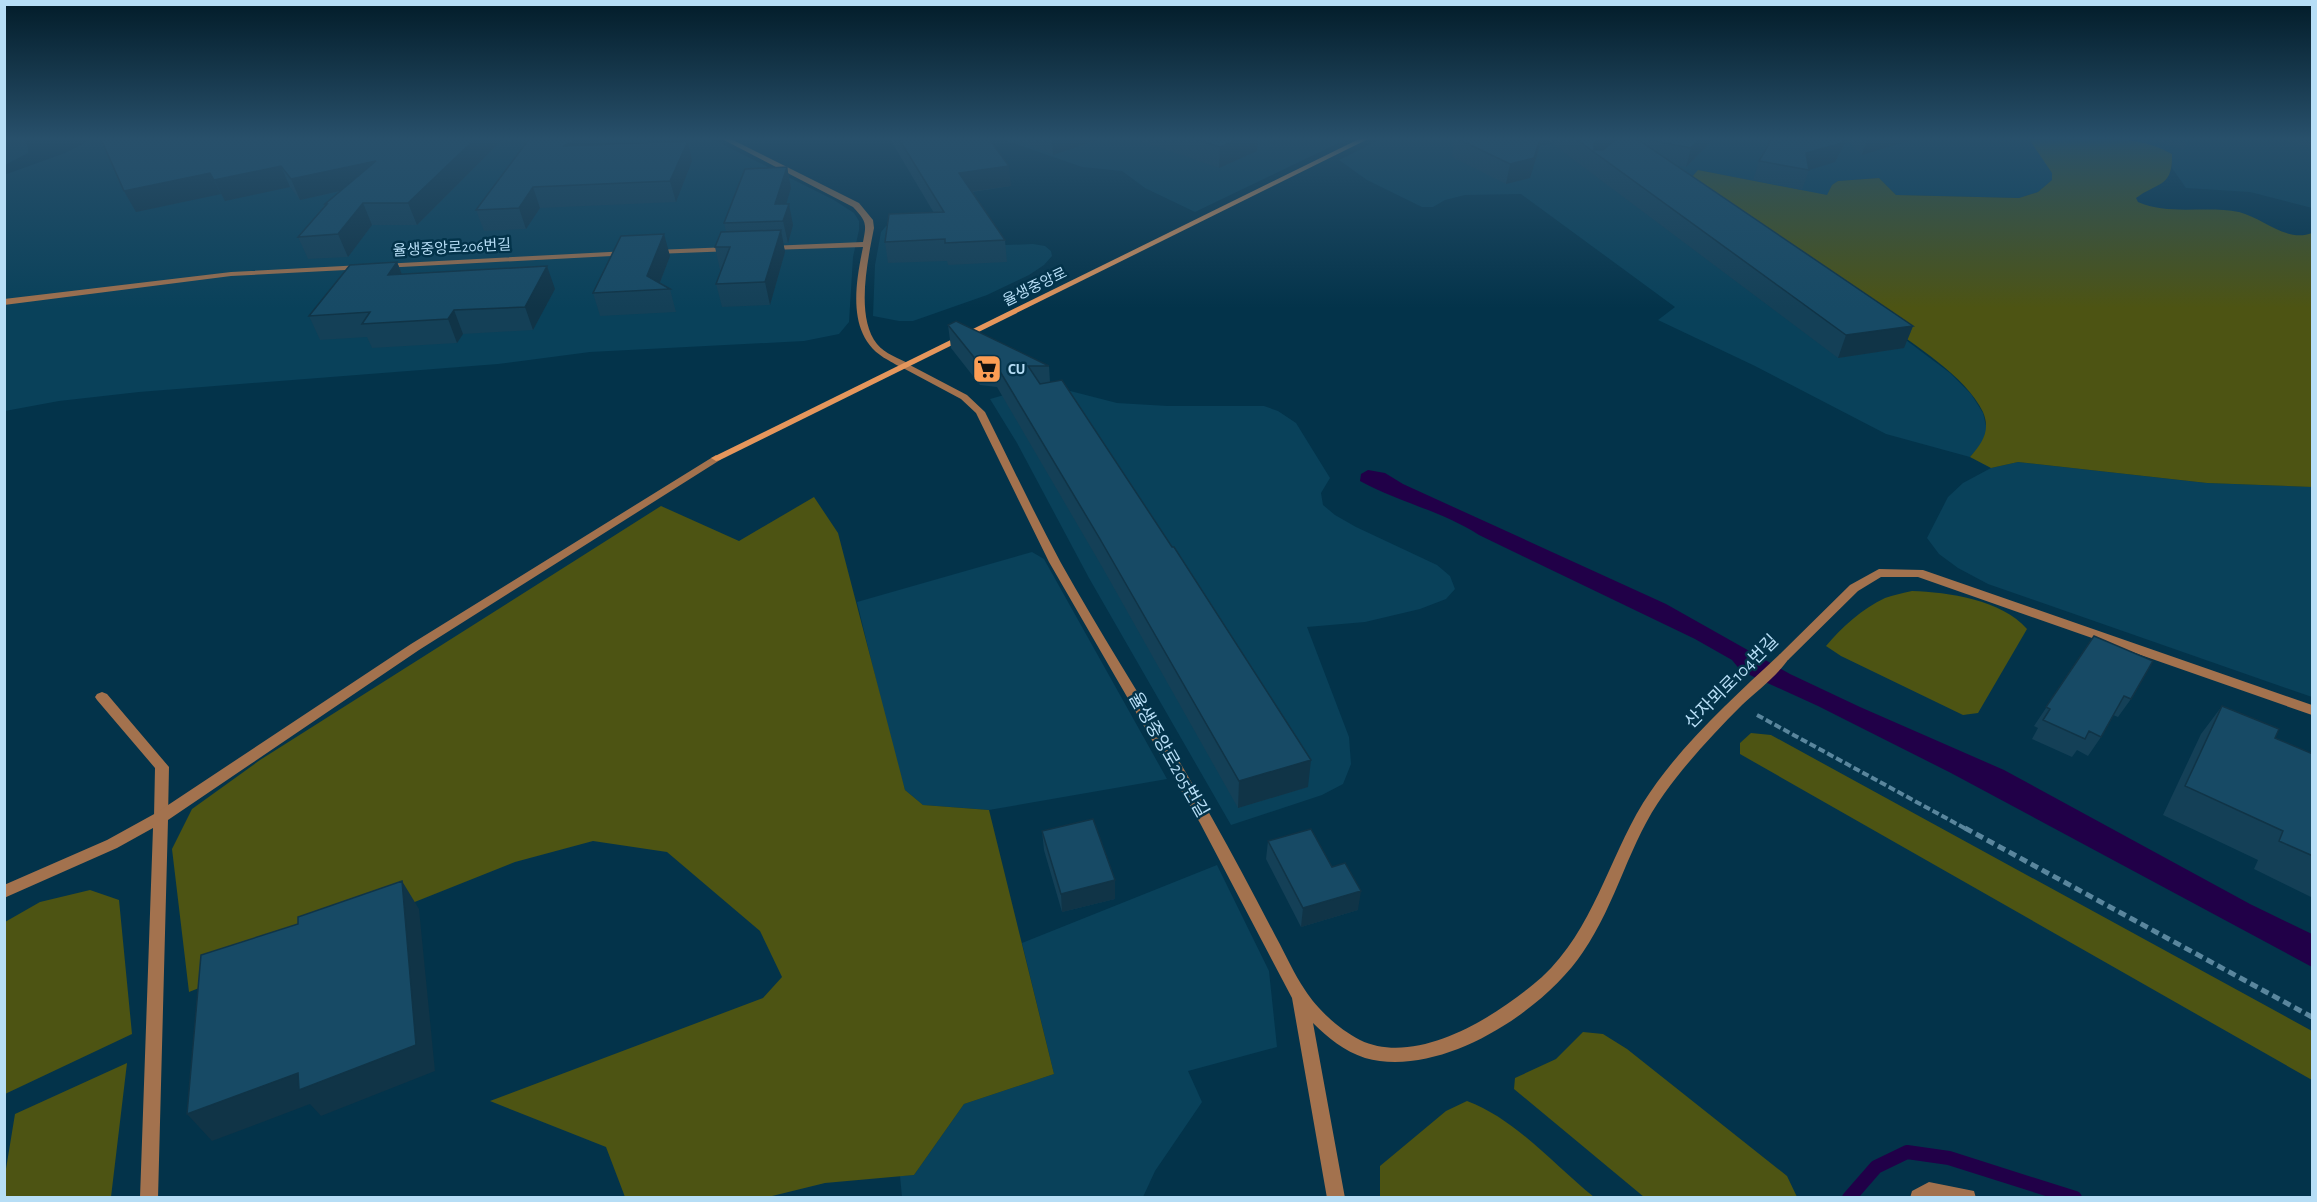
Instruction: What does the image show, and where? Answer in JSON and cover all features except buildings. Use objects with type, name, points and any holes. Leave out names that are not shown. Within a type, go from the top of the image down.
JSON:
[{"type":"street","points":[[836,195],[856,205],[869,220],[861,309],[863,330],[874,348],[906,366]]},
{"type":"street","name":"율생중앙로","points":[[716,458],[1253,195]]},
{"type":"street","points":[[761,248],[867,244]]},
{"type":"street","points":[[646,252],[737,249]]},
{"type":"street","name":"율생중앙로206번길","points":[[4,303],[151,282],[231,274],[635,253]]},
{"type":"street","name":"율생중앙로205번길","points":[[906,366],[964,397],[980,412],[1055,562],[1206,820],[1300,998],[1336,1197]]},
{"type":"street","points":[[7,892],[112,844],[161,817],[414,646],[716,458]]},
{"type":"street","name":"산자뫼로104번길","points":[[1300,998],[1329,1029],[1357,1047],[1393,1054],[1431,1050],[1466,1036],[1512,1011],[1548,982],[1578,948],[1642,817],[1678,764],[1854,588],[1879,573],[1919,573],[2313,710]]},
{"type":"street","points":[[102,697],[162,767],[149,1197]]},
{"type":"street","points":[[1919,1197],[1929,1191],[1967,1197]]},
{"type":"path","points":[[1742,699],[2313,1017]]},
{"type":"shaded area","points":[[4,195],[824,195],[854,213],[859,221],[853,257],[849,322],[839,334],[804,341],[590,352],[498,364],[139,392],[59,401],[5,411]]},
{"type":"shaded area","points":[[1160,195],[1230,195],[1195,212]]},
{"type":"shaded area","points":[[1398,195],[1465,195],[1445,200],[1433,207],[1422,207]]},
{"type":"shaded area","points":[[1522,195],[1727,195],[1819,275],[1950,373],[1971,394],[1983,413],[1987,430],[1983,443],[1970,457],[1886,434],[1755,366],[1658,320],[1675,307]]},
{"type":"shaded area","points":[[1900,195],[2028,195],[2019,198]]},
{"type":"shaded area","points":[[2262,195],[2312,195],[2312,208]]},
{"type":"shaded area","points":[[893,225],[981,246],[1033,244],[1045,246],[1051,251],[1052,256],[1044,265],[1029,275],[987,295],[913,321],[873,316],[875,265],[881,232],[886,226]]},
{"type":"shaded area","points":[[1043,384],[1117,403],[1168,406],[1264,406],[1278,411],[1296,423],[1330,478],[1321,493],[1323,505],[1356,527],[1437,565],[1450,576],[1455,589],[1446,599],[1420,609],[1365,622],[1307,627],[1349,737],[1351,764],[1343,784],[1322,795],[1231,825],[1089,578],[1017,443],[990,399]]},
{"type":"shaded area","points":[[2018,462],[2207,483],[2312,487],[2312,697],[1988,584],[1958,568],[1939,554],[1927,538],[1948,497],[1963,483],[1991,468]]},
{"type":"shaded area","points":[[1368,470],[1385,473],[1403,484],[1666,604],[1790,674],[2004,770],[2250,904],[2312,934],[2312,967],[1951,773],[1818,706],[1741,671],[1732,660],[1695,639],[1450,519],[1360,481],[1361,474]]},
{"type":"shaded area","points":[[1032,552],[1044,559],[1167,779],[989,810],[923,805],[905,790],[857,602]]},
{"type":"shaded area","points":[[1217,865],[1269,971],[1277,1047],[1188,1071],[1202,1102],[1155,1171],[1143,1197],[902,1197],[900,1176],[914,1175],[964,1104],[1054,1074],[1022,943]]},
{"type":"green space","points":[[1702,195],[1900,195],[2019,198],[2028,195],[2141,195],[2136,198],[2138,202],[2150,206],[2239,212],[2293,235],[2312,233],[2312,487],[2207,483],[2018,462],[1991,468],[1970,457],[1986,431],[1985,419],[1975,399],[1952,373],[1923,350]]},
{"type":"green space","points":[[814,497],[838,533],[905,790],[923,805],[989,810],[1054,1074],[964,1104],[914,1175],[825,1183],[768,1197],[625,1197],[606,1147],[490,1101],[763,998],[782,977],[760,931],[667,852],[593,841],[515,862],[189,992],[172,849],[192,809],[260,760],[661,506],[739,541]]},
{"type":"green space","points":[[1912,591],[1942,593],[1989,604],[2004,611],[2027,629],[1978,713],[1963,715],[1841,656],[1826,646],[1845,626],[1869,607],[1885,598]]},
{"type":"green space","points":[[1751,733],[1771,735],[2312,1031],[2312,1080],[1740,754],[1740,743]]},
{"type":"green space","points":[[90,890],[119,900],[132,1034],[5,1094],[5,922],[40,902]]},
{"type":"green space","points":[[1583,1032],[1603,1034],[1627,1049],[1787,1176],[1797,1197],[1644,1197],[1514,1089],[1515,1078],[1556,1059]]},
{"type":"green space","points":[[127,1063],[111,1197],[5,1197],[5,1175],[15,1114]]},
{"type":"green space","points":[[1467,1101],[1502,1119],[1518,1131],[1594,1197],[1380,1197],[1380,1166],[1446,1111]]},
{"type":"waterway","points":[[1849,1198],[1876,1167],[1907,1152],[1949,1158],[2075,1198]]},
{"type":"place","name":"CU","points":[[987,369]]}]
